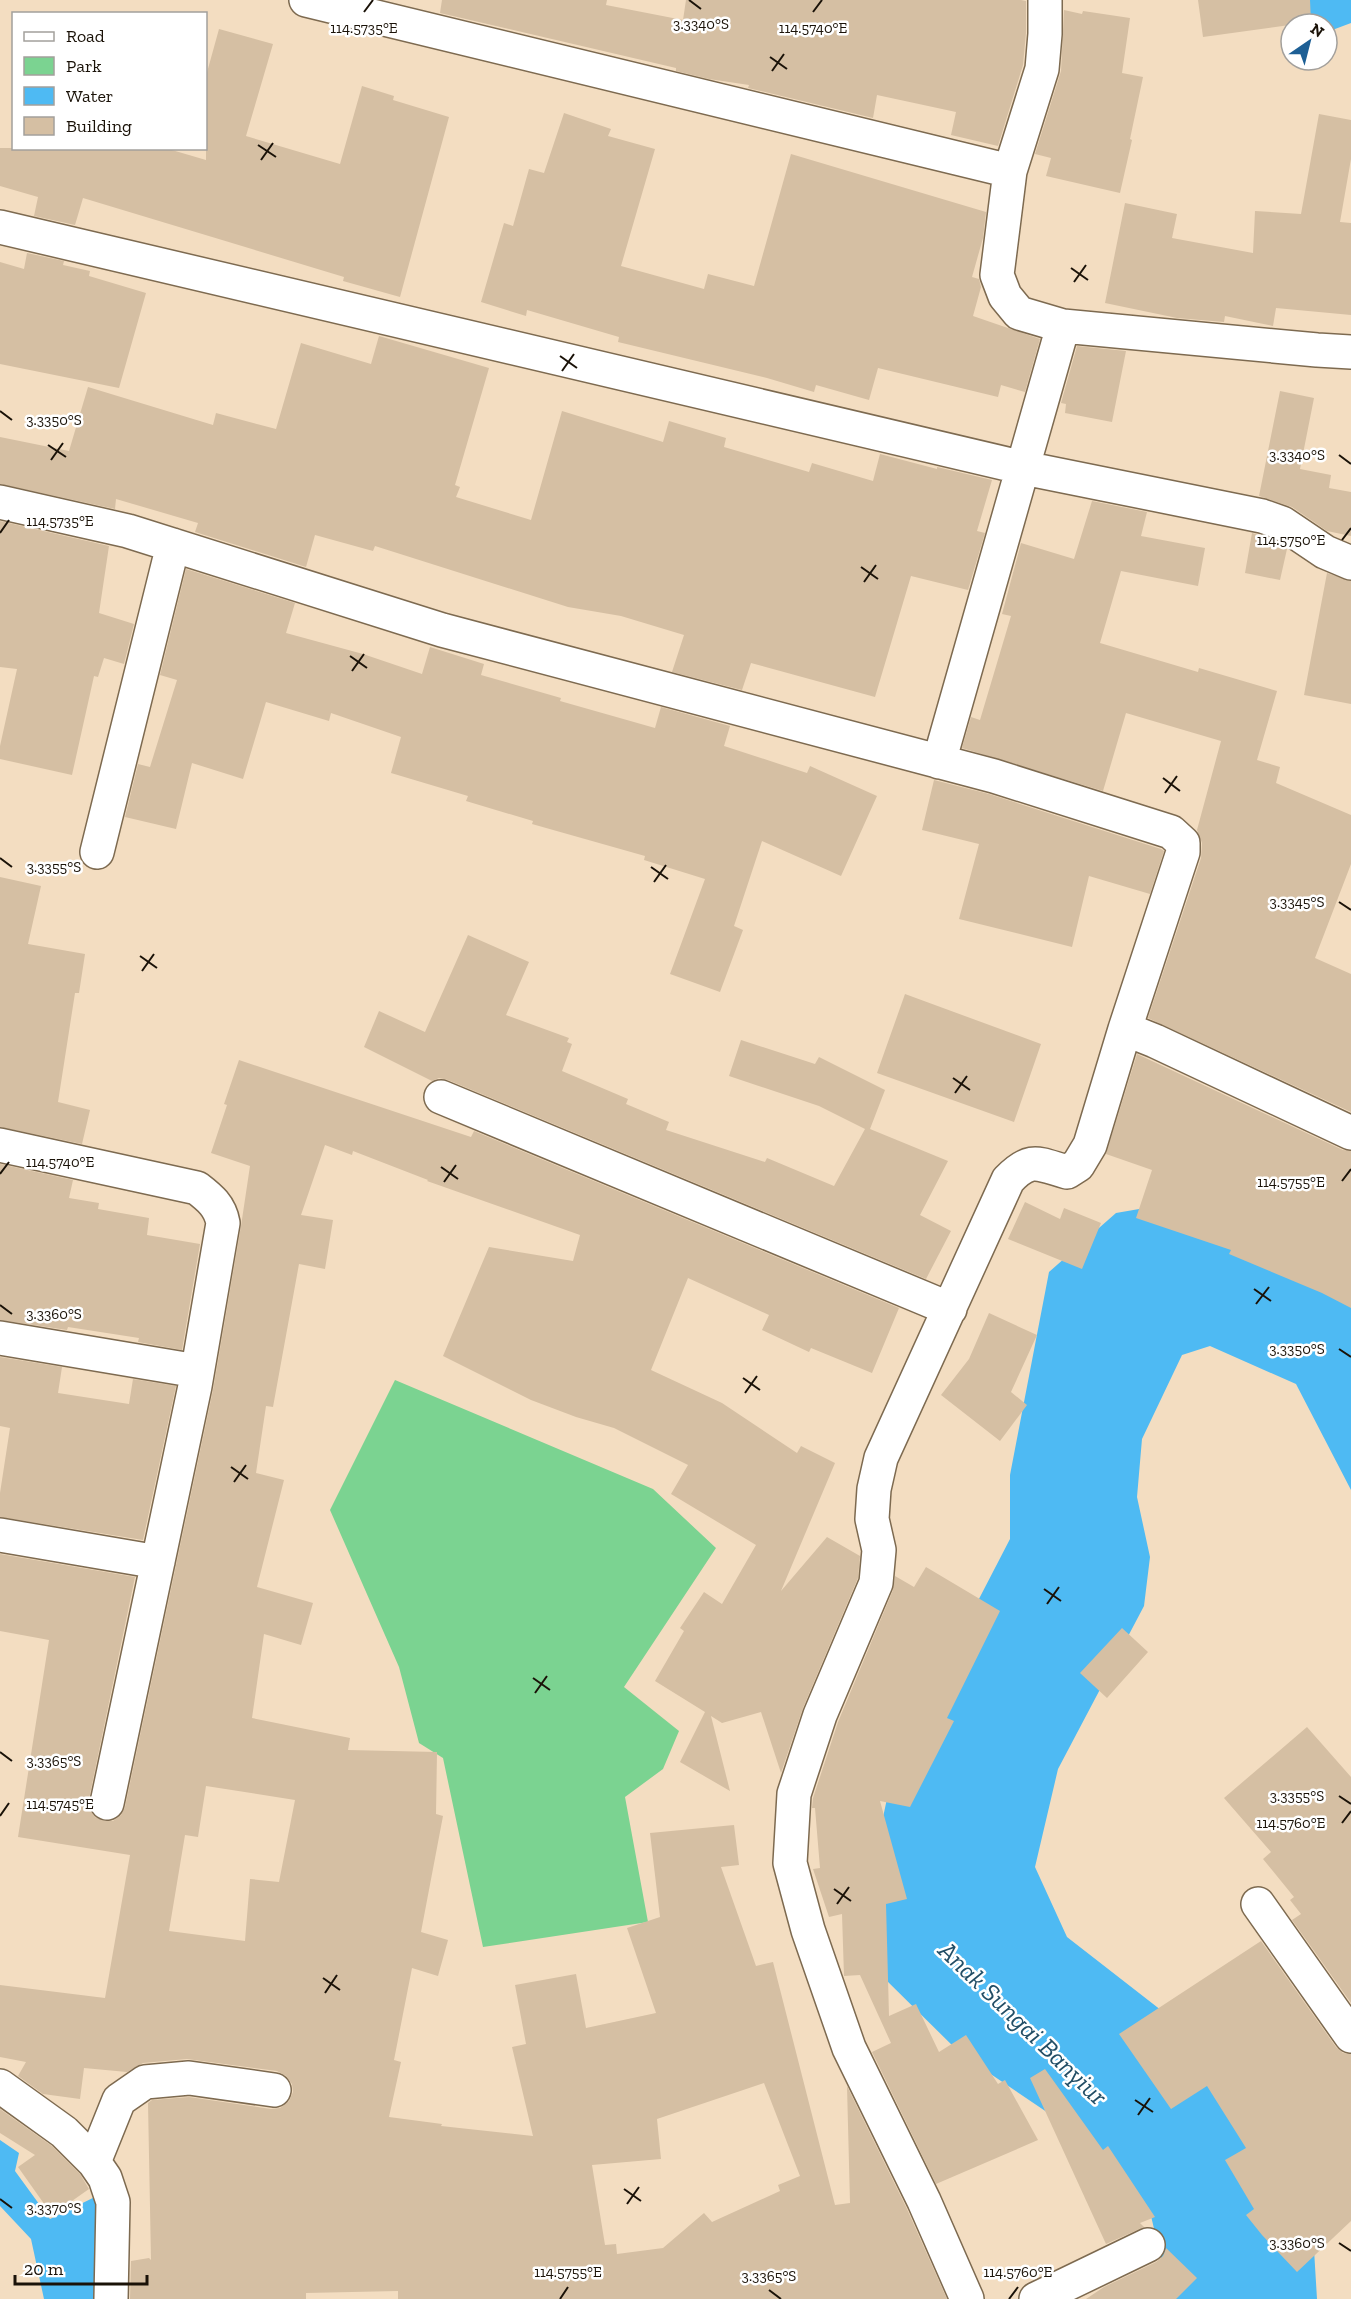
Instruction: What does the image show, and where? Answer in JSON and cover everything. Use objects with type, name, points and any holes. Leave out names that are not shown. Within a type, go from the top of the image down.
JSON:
[{"type":"street","points":[[306,0],[1010,171]]},
{"type":"street","points":[[1045,0],[1042,69],[1010,171],[997,275],[1005,296],[1019,313],[1063,326],[1351,352]]},
{"type":"street","points":[[0,227],[1024,468],[1262,516],[1282,523],[1325,552],[1351,563]]},
{"type":"street","points":[[939,762],[1063,326]]},
{"type":"street","points":[[0,502],[128,531],[442,630],[939,762],[1171,832],[1183,843],[1183,852],[1090,1145],[1078,1165],[1067,1172],[1036,1163],[1024,1165],[1008,1180],[881,1458],[874,1489],[872,1519],[879,1550],[876,1583],[820,1715],[794,1794],[790,1863],[808,1930],[849,2048],[924,2201],[967,2299]]},
{"type":"street","points":[[97,852],[173,545]]},
{"type":"street","points":[[1125,1029],[1351,1133]]},
{"type":"street","points":[[441,1097],[950,1309]]},
{"type":"street","points":[[0,1145],[197,1188],[221,1210],[223,1223],[197,1371],[107,1803]]},
{"type":"street","points":[[0,1338],[197,1371]]},
{"type":"street","points":[[0,1535],[158,1562]]},
{"type":"street","points":[[1258,1904],[1351,2036]]},
{"type":"street","points":[[93,2162],[119,2100],[145,2082],[189,2078],[274,2090]]},
{"type":"street","points":[[0,2086],[64,2132],[105,2178],[113,2202],[111,2299]]},
{"type":"street","points":[[1036,2299],[1148,2245]]},
{"type":"green space","points":[[395,1380],[653,1489],[716,1548],[624,1687],[679,1731],[663,1769],[625,1797],[648,1922],[483,1947],[443,1758],[419,1743],[399,1667],[330,1510]]},
{"type":"water","points":[[1288,0],[1351,0],[1351,23],[1339,28],[1339,12],[1302,12]]},
{"type":"water","name":"Anak Sungai Banyiur","points":[[1174,1203],[1351,1274],[1351,1490],[1296,1384],[1210,1346],[1182,1355],[1142,1439],[1137,1497],[1150,1557],[1144,1606],[1058,1769],[1035,1867],[1067,1937],[1166,2014],[1313,2233],[1317,2299],[1158,2299],[1167,2283],[1151,2216],[1069,2127],[961,2054],[883,1977],[868,1888],[895,1761],[1010,1539],[1010,1475],[1049,1272],[1116,1213]]},
{"type":"water","points":[[0,2140],[19,2153],[15,2171],[50,2219],[103,2193],[103,2299],[44,2299],[31,2239],[0,2206]]},
{"type":"building","points":[[442,0],[607,0],[606,5],[683,20],[686,0],[1021,0],[1026,1],[1026,33],[1023,65],[998,146],[951,135],[956,112],[877,95],[873,118],[748,88],[749,85],[709,79],[676,71],[676,68],[440,13]]},
{"type":"building","points":[[1198,0],[1310,0],[1311,12],[1279,12],[1279,26],[1203,37]]},
{"type":"building","points":[[1064,10],[1082,14],[1083,11],[1130,18],[1122,73],[1143,77],[1120,193],[1046,176],[1051,158],[1035,154],[1061,71]]},
{"type":"building","points":[[219,29],[273,44],[246,136],[340,164],[362,86],[394,96],[393,100],[449,117],[400,297],[343,281],[344,277],[83,198],[75,225],[34,216],[38,197],[0,186],[0,148],[12,148],[12,150],[172,150],[206,160],[207,72]]},
{"type":"building","points":[[564,113],[611,129],[608,136],[655,149],[621,266],[704,289],[708,274],[754,286],[791,154],[986,212],[983,238],[972,277],[979,279],[981,287],[973,316],[1040,339],[1025,392],[1001,385],[998,397],[878,368],[869,400],[816,385],[814,392],[767,378],[618,342],[619,337],[527,310],[526,316],[481,302],[504,223],[513,226],[529,169],[544,173]]},
{"type":"building","points":[[1319,114],[1351,120],[1351,159],[1340,222],[1351,223],[1351,315],[1276,308],[1273,326],[1225,316],[1224,322],[1177,318],[1105,303],[1125,203],[1177,214],[1172,238],[1253,253],[1255,211],[1301,214]]},
{"type":"building","points":[[27,253],[64,261],[63,265],[90,271],[89,276],[146,293],[119,388],[0,364],[0,262],[24,269]]},
{"type":"building","points":[[379,336],[489,368],[455,485],[460,487],[456,497],[531,520],[562,411],[663,442],[669,421],[726,438],[724,447],[809,472],[812,463],[873,481],[880,454],[992,480],[977,531],[985,533],[968,590],[911,576],[875,697],[751,663],[742,690],[672,672],[684,635],[621,616],[568,607],[375,546],[373,551],[315,535],[306,567],[195,532],[198,523],[116,499],[115,509],[0,484],[0,437],[69,451],[88,387],[213,425],[216,413],[276,429],[301,343],[371,364]]},
{"type":"building","points":[[1077,346],[1126,351],[1112,422],[1065,413],[1066,404],[1061,403]]},
{"type":"building","points":[[1280,391],[1314,398],[1300,469],[1331,475],[1329,488],[1351,492],[1351,536],[1327,531],[1292,507],[1259,496]]},
{"type":"building","points":[[1092,501],[1147,512],[1141,536],[1205,548],[1198,586],[1121,571],[1100,643],[1198,672],[1199,668],[1277,691],[1257,760],[1280,767],[1276,783],[1351,815],[1351,864],[1315,958],[1351,974],[1351,1112],[1148,1018],[1201,858],[1202,843],[1197,830],[1221,741],[1126,713],[1103,791],[962,748],[971,717],[980,720],[1011,616],[1002,614],[1021,543],[1074,559]]},
{"type":"building","points":[[0,521],[109,546],[99,613],[134,624],[124,664],[104,658],[98,677],[94,676],[72,775],[0,759],[0,746],[17,669],[0,667]]},
{"type":"building","points":[[1252,533],[1274,540],[1287,549],[1280,580],[1245,573]]},
{"type":"building","points":[[186,569],[295,603],[286,633],[363,654],[422,674],[430,647],[484,664],[481,675],[561,698],[560,701],[655,728],[661,707],[730,726],[724,746],[807,773],[810,766],[877,796],[841,876],[762,841],[734,926],[743,930],[720,992],[670,974],[705,879],[644,860],[645,856],[532,824],[533,821],[466,801],[468,796],[391,773],[401,737],[331,713],[329,721],[266,702],[243,779],[192,763],[176,829],[125,817],[138,764],[150,767],[177,680],[160,675]]},
{"type":"building","points":[[1327,573],[1351,581],[1351,704],[1304,695]]},
{"type":"building","points":[[934,780],[989,794],[1161,849],[1164,851],[1150,894],[1089,876],[1072,947],[959,919],[979,844],[922,830]]},
{"type":"building","points":[[0,877],[41,886],[28,944],[85,954],[79,993],[75,993],[58,1102],[90,1110],[82,1144],[0,1127]]},
{"type":"building","points":[[468,935],[529,962],[506,1015],[569,1038],[567,1042],[572,1044],[562,1071],[628,1099],[626,1104],[669,1122],[666,1130],[765,1162],[767,1158],[834,1186],[865,1129],[819,1106],[729,1076],[741,1040],[815,1064],[819,1057],[885,1090],[870,1129],[948,1161],[920,1215],[951,1231],[926,1279],[448,1080],[439,1078],[432,1081],[364,1047],[379,1011],[425,1032]]},
{"type":"building","points":[[905,994],[1041,1044],[1014,1122],[877,1073]]},
{"type":"building","points":[[1137,1054],[1343,1150],[1351,1151],[1351,1308],[1322,1293],[1229,1254],[1231,1250],[1136,1218],[1152,1170],[1106,1154]]},
{"type":"building","points":[[239,1060],[471,1137],[474,1131],[899,1308],[872,1373],[811,1348],[809,1352],[762,1330],[769,1315],[688,1278],[651,1370],[722,1403],[797,1453],[801,1446],[835,1463],[781,1591],[827,1537],[860,1556],[858,1578],[803,1708],[781,1773],[761,1712],[722,1723],[711,1716],[730,1791],[680,1762],[705,1712],[655,1681],[684,1631],[680,1628],[704,1592],[722,1604],[756,1545],[671,1494],[688,1465],[614,1428],[531,1400],[443,1356],[489,1247],[573,1261],[580,1235],[427,1181],[353,1151],[352,1155],[325,1145],[301,1215],[333,1220],[325,1269],[299,1264],[273,1407],[266,1406],[256,1473],[284,1480],[257,1587],[313,1603],[301,1645],[264,1634],[252,1718],[350,1738],[348,1750],[437,1752],[436,1814],[443,1816],[421,1932],[448,1940],[438,1976],[412,1968],[394,2060],[401,2062],[389,2117],[442,2124],[441,2126],[533,2136],[512,2047],[526,2044],[515,1985],[576,1974],[586,2028],[656,2013],[627,1928],[660,1917],[650,1833],[734,1825],[739,1865],[721,1867],[756,1966],[773,1962],[835,2205],[850,2203],[847,2086],[907,2209],[947,2299],[398,2299],[398,2291],[306,2293],[306,2299],[130,2299],[131,2261],[149,2258],[151,2260],[148,2103],[152,2100],[189,2097],[271,2109],[280,2108],[289,2101],[293,2092],[292,2084],[286,2076],[277,2071],[187,2059],[143,2063],[127,2072],[84,2068],[80,2099],[43,2094],[18,2076],[26,2062],[0,2057],[0,1985],[105,1998],[130,1855],[18,1837],[49,1640],[0,1631],[0,1554],[135,1577],[89,1799],[89,1809],[95,1817],[104,1821],[113,1821],[121,1815],[125,1807],[213,1390],[241,1226],[250,1166],[211,1153],[227,1105],[224,1104]],"holes":[[[206,1786],[295,1800],[279,1882],[250,1879],[245,1941],[169,1931],[185,1835],[198,1837]],[[764,2083],[800,2176],[778,2185],[780,2191],[712,2222],[704,2213],[663,2248],[617,2254],[616,2244],[605,2245],[592,2165],[661,2159],[657,2119]]]},
{"type":"building","points":[[0,1164],[73,1180],[69,1198],[99,1203],[98,1209],[149,1218],[147,1235],[200,1244],[182,1350],[138,1342],[139,1338],[0,1320]]},
{"type":"building","points":[[1025,1202],[1060,1219],[1064,1208],[1101,1223],[1082,1269],[1008,1239]]},
{"type":"building","points":[[989,1313],[1037,1335],[1011,1392],[1027,1405],[1000,1441],[941,1395],[969,1359]]},
{"type":"building","points":[[0,1357],[62,1367],[58,1393],[129,1404],[133,1379],[176,1386],[143,1540],[0,1517],[0,1493],[10,1428],[0,1426]]},
{"type":"building","points":[[926,1567],[1000,1611],[947,1718],[954,1721],[910,1807],[880,1801],[907,1899],[886,1904],[889,2016],[916,2004],[939,2052],[966,2035],[998,2084],[1005,2080],[1038,2140],[936,2184],[872,2052],[891,2043],[860,1975],[844,1976],[842,1914],[829,1917],[813,1869],[820,1868],[815,1808],[812,1808],[813,1798],[838,1722],[893,1590],[895,1576],[914,1587]]},
{"type":"building","points":[[1122,1628],[1148,1652],[1107,1698],[1080,1673]]},
{"type":"building","points":[[1307,1727],[1351,1777],[1351,2003],[1292,1920],[1301,1914],[1290,1900],[1294,1897],[1263,1859],[1271,1852],[1224,1798]]},
{"type":"building","points":[[1261,1941],[1336,2047],[1343,2053],[1351,2054],[1351,2221],[1297,2272],[1246,2215],[1254,2209],[1225,2160],[1246,2148],[1207,2086],[1171,2109],[1119,2034]]},
{"type":"building","points":[[1045,2069],[1103,2150],[1108,2146],[1155,2217],[1140,2223],[1144,2227],[1106,2244],[1030,2078]]},
{"type":"building","points":[[0,2109],[52,2146],[80,2174],[89,2189],[52,2215],[18,2167],[35,2155],[0,2133]]},
{"type":"building","points":[[1166,2248],[1197,2278],[1176,2299],[1086,2299],[1104,2287],[1156,2262],[1163,2256]]}]
